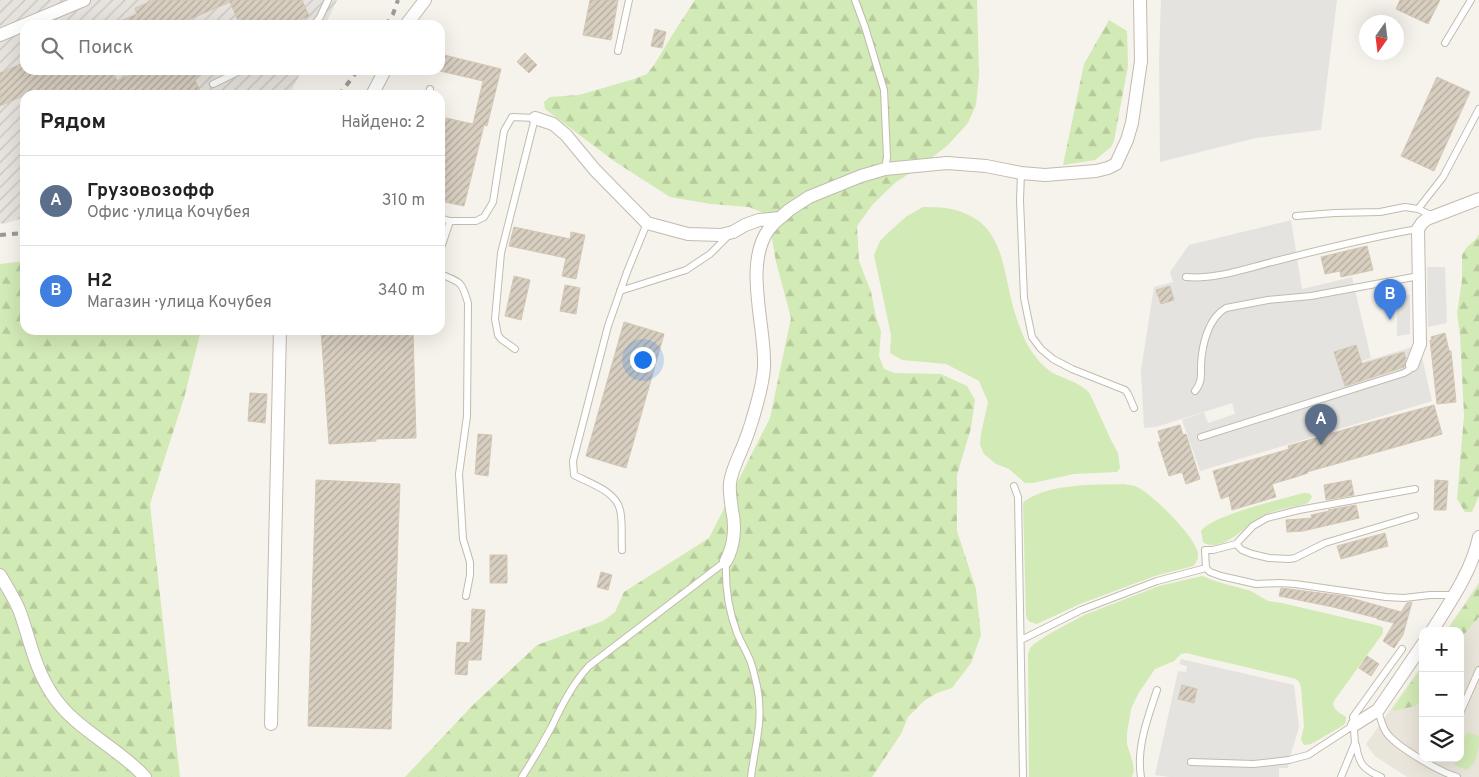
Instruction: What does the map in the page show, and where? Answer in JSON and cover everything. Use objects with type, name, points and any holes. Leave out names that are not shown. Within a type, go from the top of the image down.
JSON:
[{"type":"street","points":[[37,20],[84,0]]},
{"type":"street","points":[[410,20],[425,0]]},
{"type":"street","points":[[726,561],[733,545],[733,511],[730,498],[732,471],[746,440],[764,368],[757,263],[768,230],[789,210],[809,197],[885,169],[947,163],[986,166],[1021,173],[1044,175],[1076,174],[1102,170],[1116,164],[1127,140],[1139,85],[1141,62],[1140,0]]},
{"type":"street","points":[[0,36],[20,27]]},
{"type":"street","points":[[375,90],[382,75]]},
{"type":"street","points":[[535,118],[553,124],[566,135],[595,170],[647,223],[688,234],[721,235],[733,232],[759,220],[780,218]]},
{"type":"street","points":[[1412,365],[1420,344],[1418,229],[1424,221],[1434,216],[1479,199]]},
{"type":"street","points":[[271,724],[280,335]]},
{"type":"street","points":[[1434,627],[1454,595],[1472,559],[1479,537]]},
{"type":"street","points":[[0,575],[19,610],[36,664],[52,695],[73,719],[101,742],[123,756],[146,777]]},
{"type":"street","points":[[1354,726],[1378,710],[1419,650]]},
{"type":"lane","points":[[318,20],[328,0]]},
{"type":"lane","points":[[618,51],[629,0]]},
{"type":"lane","points":[[855,0],[884,90],[887,157],[885,169]]},
{"type":"lane","points":[[1445,44],[1471,0]]},
{"type":"lane","points":[[213,84],[232,75]]},
{"type":"lane","points":[[1418,209],[1443,177],[1479,109]]},
{"type":"lane","points":[[445,220],[476,221],[484,217],[493,202],[504,131],[508,122],[512,117],[535,118],[501,253],[495,319],[498,335],[515,349]]},
{"type":"lane","points":[[1021,173],[1020,200],[1024,298],[1032,337],[1041,349],[1053,359],[1072,369],[1125,390],[1134,408]]},
{"type":"lane","points":[[1296,216],[1380,212],[1405,207],[1418,209],[1434,216]]},
{"type":"lane","points":[[445,236],[450,221]]},
{"type":"lane","points":[[622,550],[620,510],[616,501],[606,492],[574,475],[573,461],[608,326],[647,223]]},
{"type":"lane","points":[[1186,277],[1193,278],[1221,274],[1367,238],[1418,229]]},
{"type":"lane","points":[[620,291],[686,270],[710,254],[733,232]]},
{"type":"lane","points":[[445,276],[454,279],[463,286],[468,302],[467,416],[459,474],[464,539],[470,562],[470,575],[466,596]]},
{"type":"lane","points":[[1195,391],[1199,386],[1202,350],[1205,340],[1216,317],[1226,308],[1268,300],[1311,296],[1419,276]]},
{"type":"lane","points":[[1201,437],[1404,373],[1412,365]]},
{"type":"lane","points":[[1014,486],[1018,497],[1023,777]]},
{"type":"lane","points":[[1415,489],[1299,510],[1267,518],[1254,526],[1236,544],[1213,550],[1205,550],[1206,568],[1210,572],[1221,576],[1256,584],[1295,584],[1386,597],[1404,598],[1454,595]]},
{"type":"lane","points":[[1236,544],[1242,550],[1252,554],[1269,558],[1289,559],[1295,558],[1325,543],[1415,516]]},
{"type":"lane","points":[[522,777],[542,744],[562,704],[589,666],[726,561]]},
{"type":"lane","points":[[726,561],[725,580],[728,601],[737,632],[750,660],[761,711],[751,777]]},
{"type":"lane","points":[[1021,640],[1082,610],[1156,581],[1206,568]]},
{"type":"lane","points":[[1381,777],[1372,773],[1360,763],[1355,743],[1353,717],[1402,649]]},
{"type":"lane","points":[[1464,705],[1479,670]]},
{"type":"lane","points":[[1141,777],[1140,762],[1143,736],[1157,690]]},
{"type":"lane","points":[[1378,710],[1384,730],[1391,739],[1419,754]]},
{"type":"lane","points":[[1191,762],[1254,764],[1288,760],[1308,754],[1354,726]]},
{"type":"lane","points":[[1341,777],[1355,743]]},
{"type":"lane","points":[[1434,762],[1448,774],[1457,777]]},
{"type":"shaded area","points":[[0,0],[337,0],[327,20],[20,20],[20,75],[299,75],[292,90],[20,90],[20,219],[4,224],[0,223]]},
{"type":"shaded area","points":[[1161,0],[1337,0],[1321,130],[1256,138],[1160,162],[1159,60]]},
{"type":"shaded area","points":[[1291,220],[1302,289],[1352,277],[1371,358],[1339,369],[1419,345],[1432,401],[1200,471],[1182,420],[1204,412],[1208,423],[1235,414],[1232,403],[1156,427],[1144,428],[1141,370],[1154,287],[1173,282],[1170,272],[1189,245]]},
{"type":"shaded area","points":[[1427,267],[1445,267],[1447,323],[1428,327]]},
{"type":"shaded area","points":[[1410,295],[1410,334],[1397,336],[1397,296]]},
{"type":"shaded area","points":[[1479,582],[1479,777],[1407,777],[1375,756],[1366,744],[1419,670],[1419,762],[1464,762],[1464,627],[1449,627]]},
{"type":"shaded area","points":[[1181,659],[1294,685],[1299,727],[1288,768],[1279,768],[1279,777],[1169,777],[1155,775],[1178,671],[1186,672],[1187,666],[1179,664]]},
{"type":"green space","points":[[695,0],[977,0],[979,75],[976,105],[968,123],[948,145],[920,167],[896,182],[873,204],[857,226],[859,261],[871,292],[881,331],[879,356],[884,369],[895,373],[941,374],[967,386],[975,400],[971,428],[957,475],[957,531],[976,589],[981,635],[971,663],[952,688],[937,693],[924,701],[908,717],[901,734],[872,777],[405,777],[473,705],[537,645],[603,621],[615,612],[624,592],[709,538],[770,418],[791,318],[776,262],[768,215],[749,207],[711,204],[670,197],[614,161],[545,109],[544,102],[550,97],[579,95],[647,74]]},
{"type":"green space","points":[[1109,20],[1127,31],[1128,66],[1114,141],[1111,147],[1095,160],[1063,165],[1084,64]]},
{"type":"green space","points":[[923,207],[946,208],[965,213],[980,222],[990,233],[1002,261],[1014,310],[1027,345],[1039,361],[1050,371],[1080,385],[1090,394],[1118,453],[1120,468],[1117,472],[1074,474],[1025,483],[1009,469],[996,464],[984,454],[980,445],[988,402],[979,381],[946,364],[902,360],[890,353],[891,335],[874,255],[880,241],[890,231],[907,216]]},
{"type":"green space","points":[[1479,234],[1479,496],[1472,512],[1465,512],[1457,499],[1464,415],[1460,334],[1457,314],[1462,280],[1462,255]]},
{"type":"green space","points":[[20,262],[20,335],[200,335],[184,398],[150,504],[180,777],[0,777],[0,264]]},
{"type":"green space","points":[[1124,484],[1135,486],[1146,492],[1174,518],[1196,548],[1198,558],[1196,563],[1193,566],[1155,576],[1080,604],[1037,624],[1030,622],[1026,615],[1023,503],[1035,495],[1059,488]]},
{"type":"green space","points":[[1309,493],[1312,496],[1308,503],[1267,514],[1236,536],[1219,544],[1211,545],[1203,542],[1201,531],[1219,519],[1249,508]]},
{"type":"green space","points":[[1202,576],[1251,591],[1268,601],[1383,628],[1383,633],[1334,701],[1335,709],[1346,717],[1344,725],[1311,744],[1304,745],[1301,740],[1304,726],[1301,687],[1296,679],[1186,653],[1181,654],[1174,661],[1155,669],[1138,694],[1131,709],[1127,744],[1133,763],[1134,771],[1132,777],[1029,777],[1028,654],[1030,648],[1049,634],[1084,615],[1159,586]]},
{"type":"green space","points":[[1479,584],[1479,617],[1464,634],[1464,627],[1450,627]]},
{"type":"green space","points":[[1419,672],[1419,703],[1415,706],[1393,711],[1393,708]]},
{"type":"green space","points":[[1467,732],[1479,736],[1479,746],[1474,763],[1467,770],[1454,765],[1455,762],[1464,762],[1464,739]]},
{"type":"building","points":[[154,0],[302,0],[309,16],[301,20],[238,20],[230,2],[188,20],[123,20],[137,14],[135,8]]},
{"type":"building","points":[[590,0],[618,0],[611,40],[583,35]]},
{"type":"building","points":[[1400,0],[1440,0],[1428,24],[1396,9]]},
{"type":"building","points":[[655,29],[666,32],[662,48],[651,46]]},
{"type":"building","points":[[525,53],[537,65],[529,73],[517,62]]},
{"type":"building","points":[[445,55],[501,69],[487,126],[484,125],[464,206],[445,202],[446,118],[473,124],[483,81],[445,72]]},
{"type":"building","points":[[20,64],[20,75],[114,75],[117,81],[130,75],[201,75],[194,78],[200,90],[20,90],[20,97],[0,106],[0,73]]},
{"type":"building","points":[[1437,77],[1470,92],[1434,171],[1401,156]]},
{"type":"building","points":[[514,227],[570,239],[571,232],[585,235],[576,279],[562,276],[566,258],[509,246]]},
{"type":"building","points":[[1367,246],[1373,270],[1341,277],[1340,271],[1325,274],[1321,257]]},
{"type":"building","points":[[514,276],[530,280],[521,320],[505,316]]},
{"type":"building","points":[[565,285],[580,288],[576,314],[560,311]]},
{"type":"building","points":[[1170,286],[1174,300],[1161,304],[1156,290]]},
{"type":"building","points":[[624,322],[664,334],[626,468],[586,456]]},
{"type":"building","points":[[1445,333],[1449,351],[1451,351],[1456,402],[1437,404],[1430,340],[1432,340],[1431,337]]},
{"type":"building","points":[[321,335],[413,335],[416,438],[376,439],[376,441],[329,444]]},
{"type":"building","points":[[1356,345],[1362,364],[1404,352],[1406,359],[1404,367],[1345,386],[1334,352]]},
{"type":"building","points":[[250,393],[267,394],[265,423],[248,421]]},
{"type":"building","points":[[1434,405],[1442,434],[1307,472],[1272,484],[1276,497],[1232,510],[1229,496],[1221,499],[1213,471],[1289,449],[1288,446]]},
{"type":"building","points":[[1180,425],[1183,435],[1186,434],[1200,479],[1186,484],[1182,472],[1169,476],[1158,442],[1161,442],[1158,431]]},
{"type":"building","points":[[478,434],[492,435],[488,476],[475,474]]},
{"type":"building","points":[[316,480],[400,484],[391,729],[308,726]]},
{"type":"building","points":[[1351,480],[1354,495],[1326,500],[1324,485]]},
{"type":"building","points":[[1435,480],[1448,481],[1446,510],[1434,510]]},
{"type":"building","points":[[1356,505],[1359,518],[1303,531],[1287,532],[1286,520],[1312,518],[1311,515]]},
{"type":"building","points":[[1385,533],[1388,546],[1341,559],[1337,546]]},
{"type":"building","points":[[490,555],[507,555],[507,583],[490,583]]},
{"type":"building","points":[[601,572],[612,575],[608,590],[597,587]]},
{"type":"building","points":[[1281,588],[1344,596],[1401,612],[1407,603],[1412,602],[1403,635],[1394,648],[1383,641],[1394,623],[1333,607],[1279,596]]},
{"type":"building","points":[[472,609],[485,610],[481,660],[468,660],[467,675],[455,674],[457,642],[470,643]]},
{"type":"building","points":[[1367,656],[1379,664],[1371,676],[1359,668]]},
{"type":"building","points":[[1182,685],[1197,689],[1194,703],[1178,699]]},
{"type":"railway","points":[[389,20],[398,0]]},
{"type":"railway","points":[[343,90],[354,75]]},
{"type":"railway","points":[[0,235],[20,233]]},
{"type":"place","name":"H2","points":[[1390,320]]},
{"type":"place","name":"Грузовозофф","points":[[1321,445]]}]
